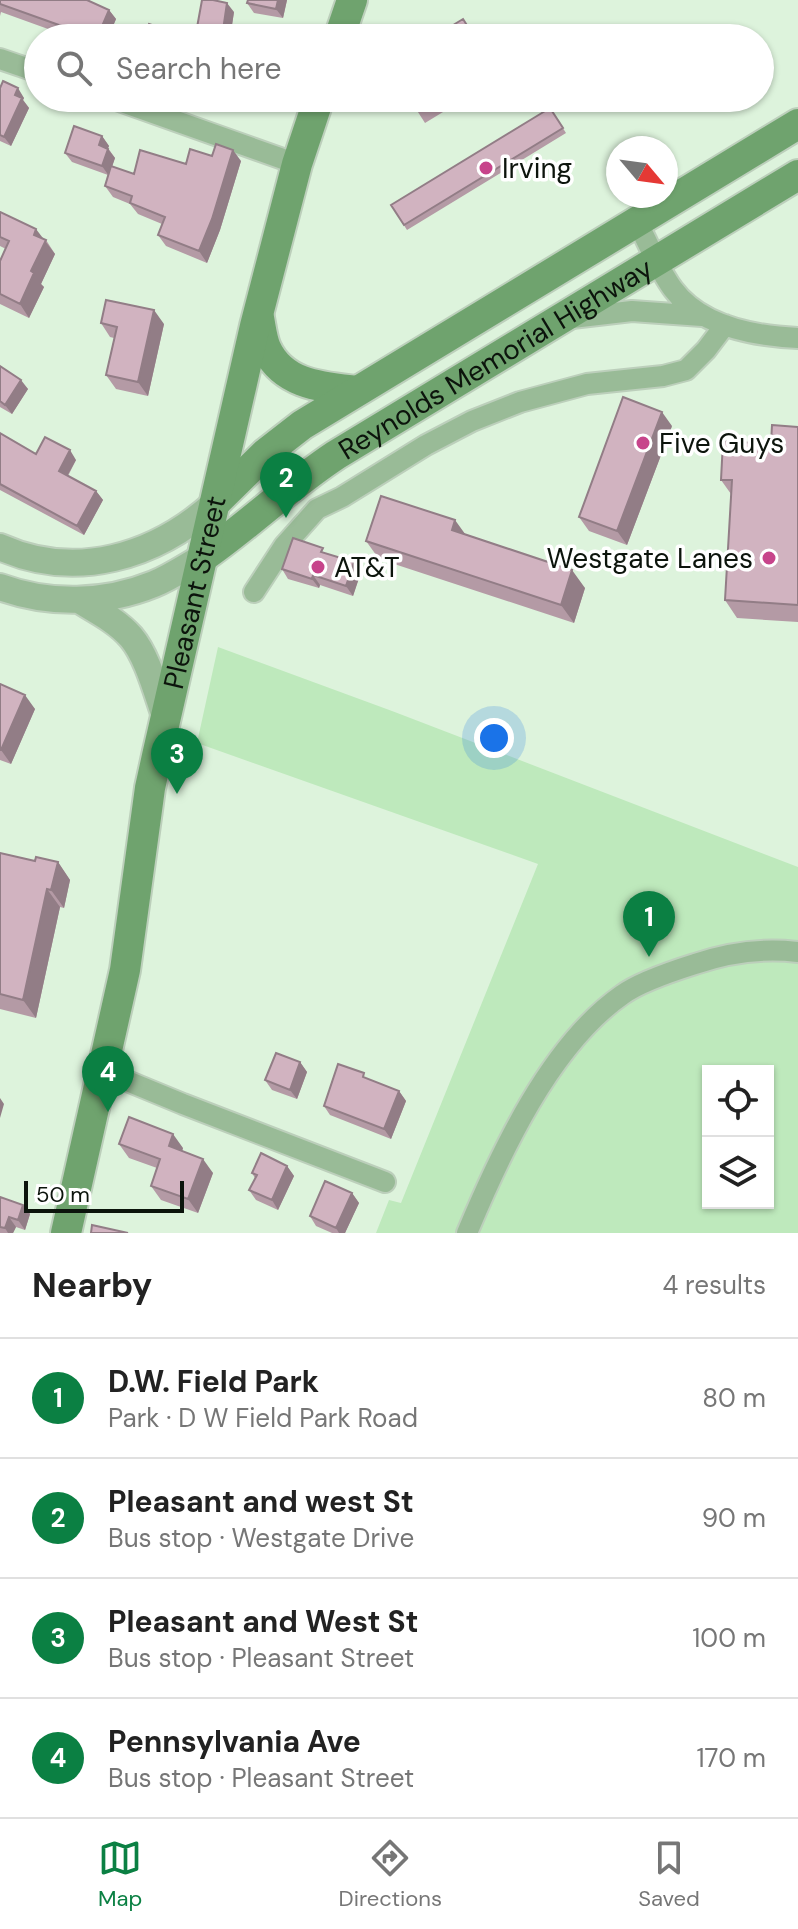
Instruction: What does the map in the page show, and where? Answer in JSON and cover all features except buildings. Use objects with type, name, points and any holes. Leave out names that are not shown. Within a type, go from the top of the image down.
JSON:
[{"type":"main road","points":[[344,24],[352,0]]},
{"type":"main road","name":"Pleasant Street","points":[[66,1233],[125,970],[150,788],[258,313],[297,164],[314,112]]},
{"type":"main road","name":"Reynolds Memorial Highway","points":[[215,503],[274,445],[302,425],[798,124]]},
{"type":"main road","name":"Reynolds Memorial Highway","points":[[203,557],[324,462],[798,175]]},
{"type":"main road","points":[[258,313],[267,349],[288,374],[318,387],[357,391]]},
{"type":"street","points":[[0,59],[24,67]]},
{"type":"street","points":[[150,112],[297,164]]},
{"type":"street","points":[[637,222],[673,289],[702,316],[759,334],[798,338]]},
{"type":"street","points":[[556,321],[644,311],[702,316]]},
{"type":"street","points":[[254,592],[284,546],[317,509],[426,445],[495,411],[534,398],[587,384],[663,376],[686,370],[725,325]]},
{"type":"street","points":[[0,547],[31,559],[51,562],[71,564],[108,560],[177,532],[215,503]]},
{"type":"street","points":[[0,587],[36,597],[79,600],[116,595],[150,586],[203,557]]},
{"type":"street","points":[[79,600],[106,616],[131,637],[142,656],[166,719]]},
{"type":"street","points":[[467,1233],[517,1126],[558,1060],[591,1020],[625,993],[681,968],[722,957],[772,951],[798,952]]},
{"type":"street","points":[[103,1071],[385,1182]]},
{"type":"green space","points":[[218,647],[798,867],[798,1233],[376,1233],[389,1200],[401,1203],[538,864],[197,743]]},
{"type":"place","name":"Irving","points":[[486,168]]},
{"type":"place","name":"Five Guys","points":[[643,443]]},
{"type":"place","name":"Pleasant and west St","points":[[286,518]]},
{"type":"place","name":"Westgate Lanes","points":[[769,558]]},
{"type":"place","name":"AT&T","points":[[318,567]]},
{"type":"place","name":"Pleasant and West St","points":[[177,794]]},
{"type":"place","name":"D.W. Field Park","points":[[649,957]]},
{"type":"place","name":"Pennsylvania Ave","points":[[108,1112]]}]
